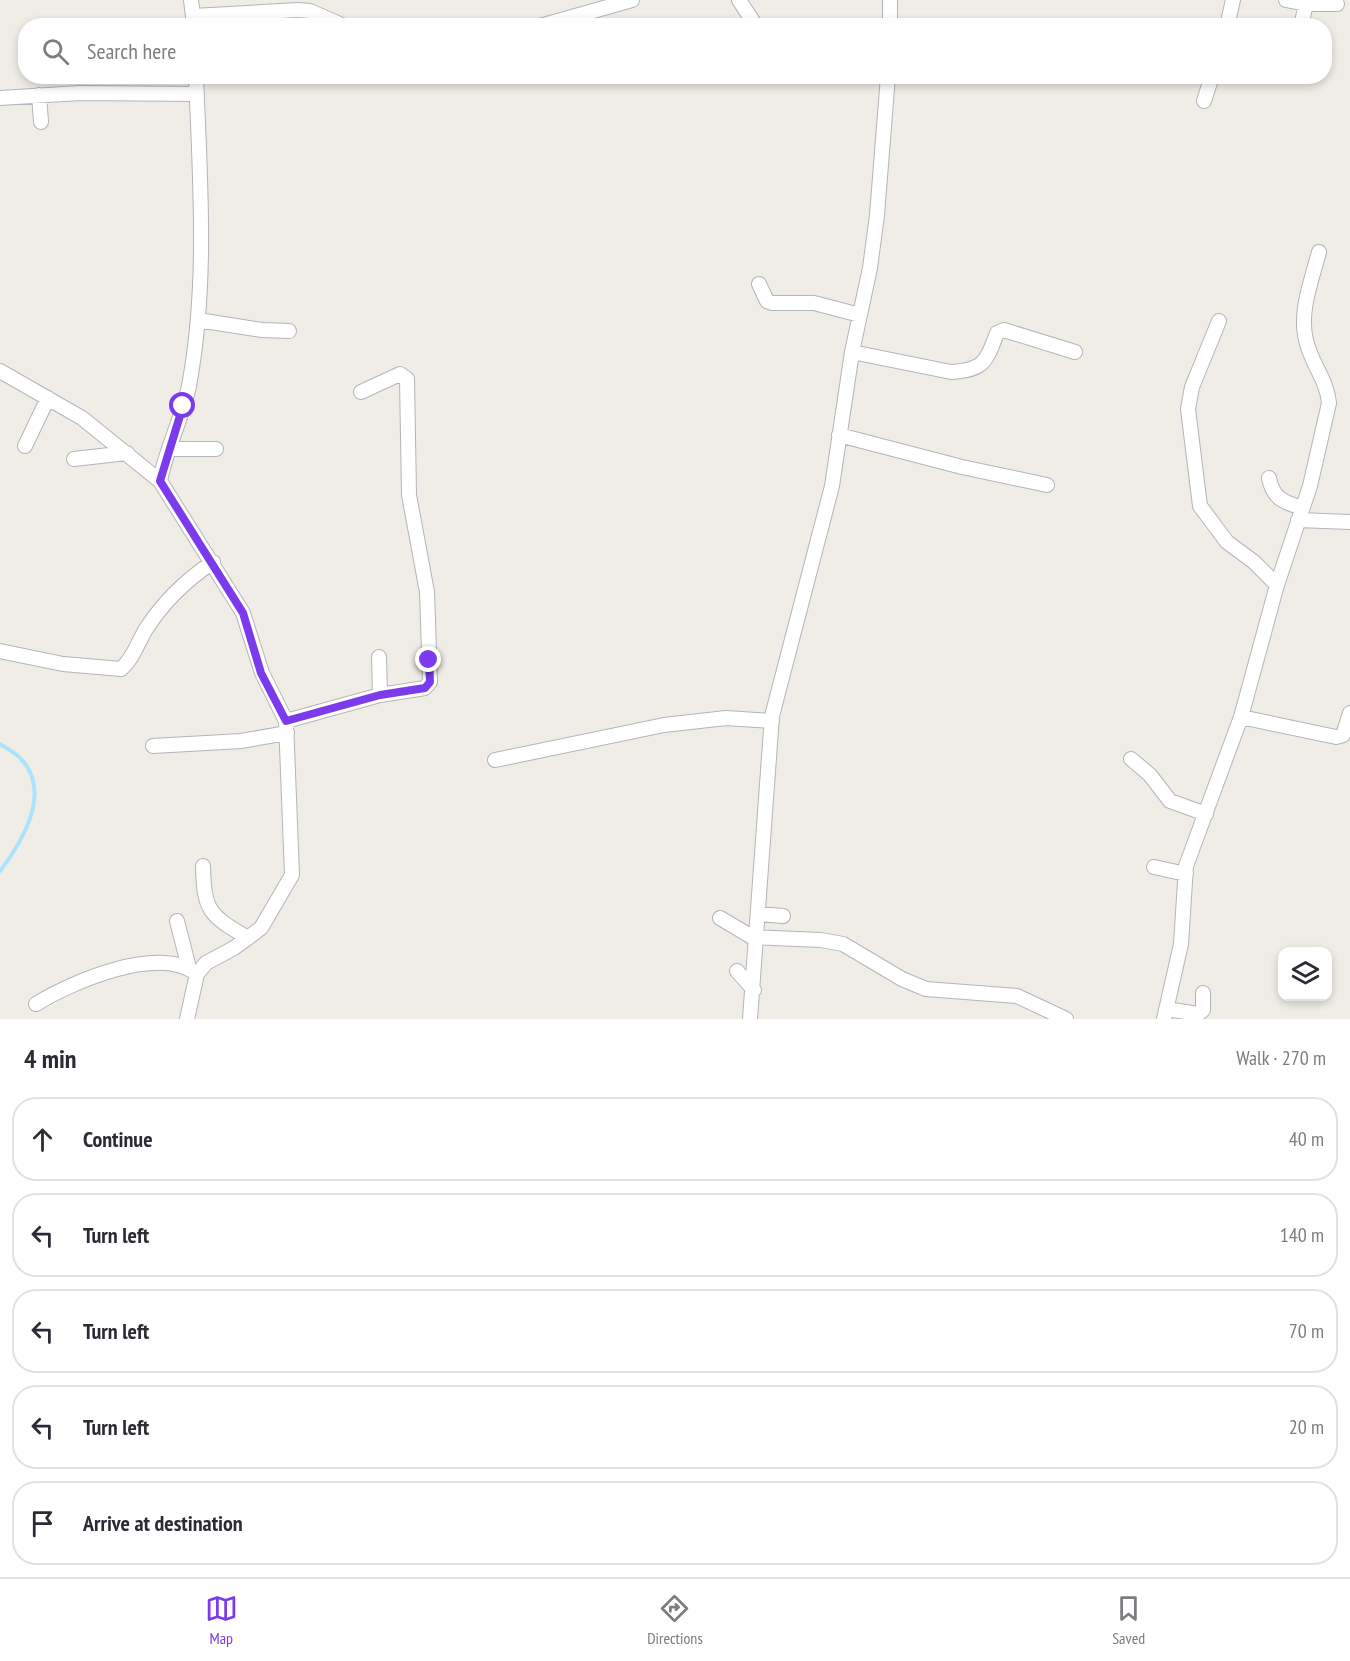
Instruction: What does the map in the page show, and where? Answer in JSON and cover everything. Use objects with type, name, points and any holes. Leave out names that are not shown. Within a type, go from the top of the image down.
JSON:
[{"type":"street","points":[[190,0],[193,18]]},
{"type":"street","points":[[561,18],[594,5],[632,0]]},
{"type":"street","points":[[739,0],[751,18]]},
{"type":"street","points":[[890,0],[890,18]]},
{"type":"street","points":[[1229,18],[1233,0]]},
{"type":"street","points":[[1286,0],[1306,4],[1337,4]]},
{"type":"street","points":[[1303,18],[1306,4]]},
{"type":"street","points":[[217,18],[309,6],[330,18]]},
{"type":"street","points":[[160,481],[188,387],[198,320],[202,248],[196,84]]},
{"type":"street","points":[[750,1019],[760,914],[772,721],[832,486],[852,352],[877,215],[887,84]]},
{"type":"street","points":[[1204,101],[1209,84]]},
{"type":"street","points":[[0,98],[39,95],[197,94]]},
{"type":"street","points":[[39,95],[41,122]]},
{"type":"street","points":[[1203,993],[1203,1010],[1198,1014],[1165,1014],[1181,944],[1188,861],[1241,717],[1277,585],[1300,514],[1329,403],[1328,391],[1307,347],[1303,321],[1319,252]]},
{"type":"street","points":[[759,284],[763,295],[772,303],[814,303],[860,315]]},
{"type":"street","points":[[198,320],[262,330],[290,331]]},
{"type":"street","points":[[1219,321],[1192,387],[1188,409],[1200,506],[1227,542],[1254,562],[1277,585]]},
{"type":"street","points":[[852,352],[951,372],[961,371],[978,368],[983,364],[997,333],[1004,330],[1075,352]]},
{"type":"street","points":[[0,371],[82,418],[160,481],[213,562],[246,620],[261,673],[287,727],[292,874],[261,928],[193,971]]},
{"type":"street","points":[[153,746],[241,741],[380,695],[425,688],[430,682],[427,592],[409,495],[407,379],[400,374],[361,392]]},
{"type":"street","points":[[25,446],[48,398]]},
{"type":"street","points":[[839,435],[962,467],[1047,485]]},
{"type":"street","points":[[169,449],[216,449]]},
{"type":"street","points":[[74,459],[127,453]]},
{"type":"street","points":[[1269,478],[1274,496],[1300,514],[1350,522]]},
{"type":"street","points":[[0,651],[63,664],[121,669],[152,621],[175,592],[188,578],[213,562]]},
{"type":"street","points":[[379,657],[380,695]]},
{"type":"street","points":[[1241,717],[1336,737],[1343,735],[1350,713]]},
{"type":"street","points":[[495,760],[664,725],[726,718],[772,721]]},
{"type":"street","points":[[1131,759],[1150,775],[1170,801],[1206,814]]},
{"type":"street","points":[[204,866],[204,897],[211,911],[220,922],[248,938]]},
{"type":"street","points":[[1154,867],[1186,874]]},
{"type":"street","points":[[760,914],[783,915]]},
{"type":"street","points":[[720,918],[741,932],[758,938],[833,942],[854,949],[914,985],[938,990],[1017,996],[1066,1019]]},
{"type":"street","points":[[177,921],[193,971],[187,1019]]},
{"type":"street","points":[[36,1004],[62,988],[147,963],[174,964],[193,971]]},
{"type":"street","points":[[737,971],[754,990]]},
{"type":"waterway","points":[[0,744],[17,755],[29,770],[34,785],[31,816],[17,846],[0,871]]},
{"type":"route","points":[[183,406],[164,461],[160,481],[192,528],[243,613],[261,673],[286,721],[380,695],[425,688],[430,682],[429,660]]}]
